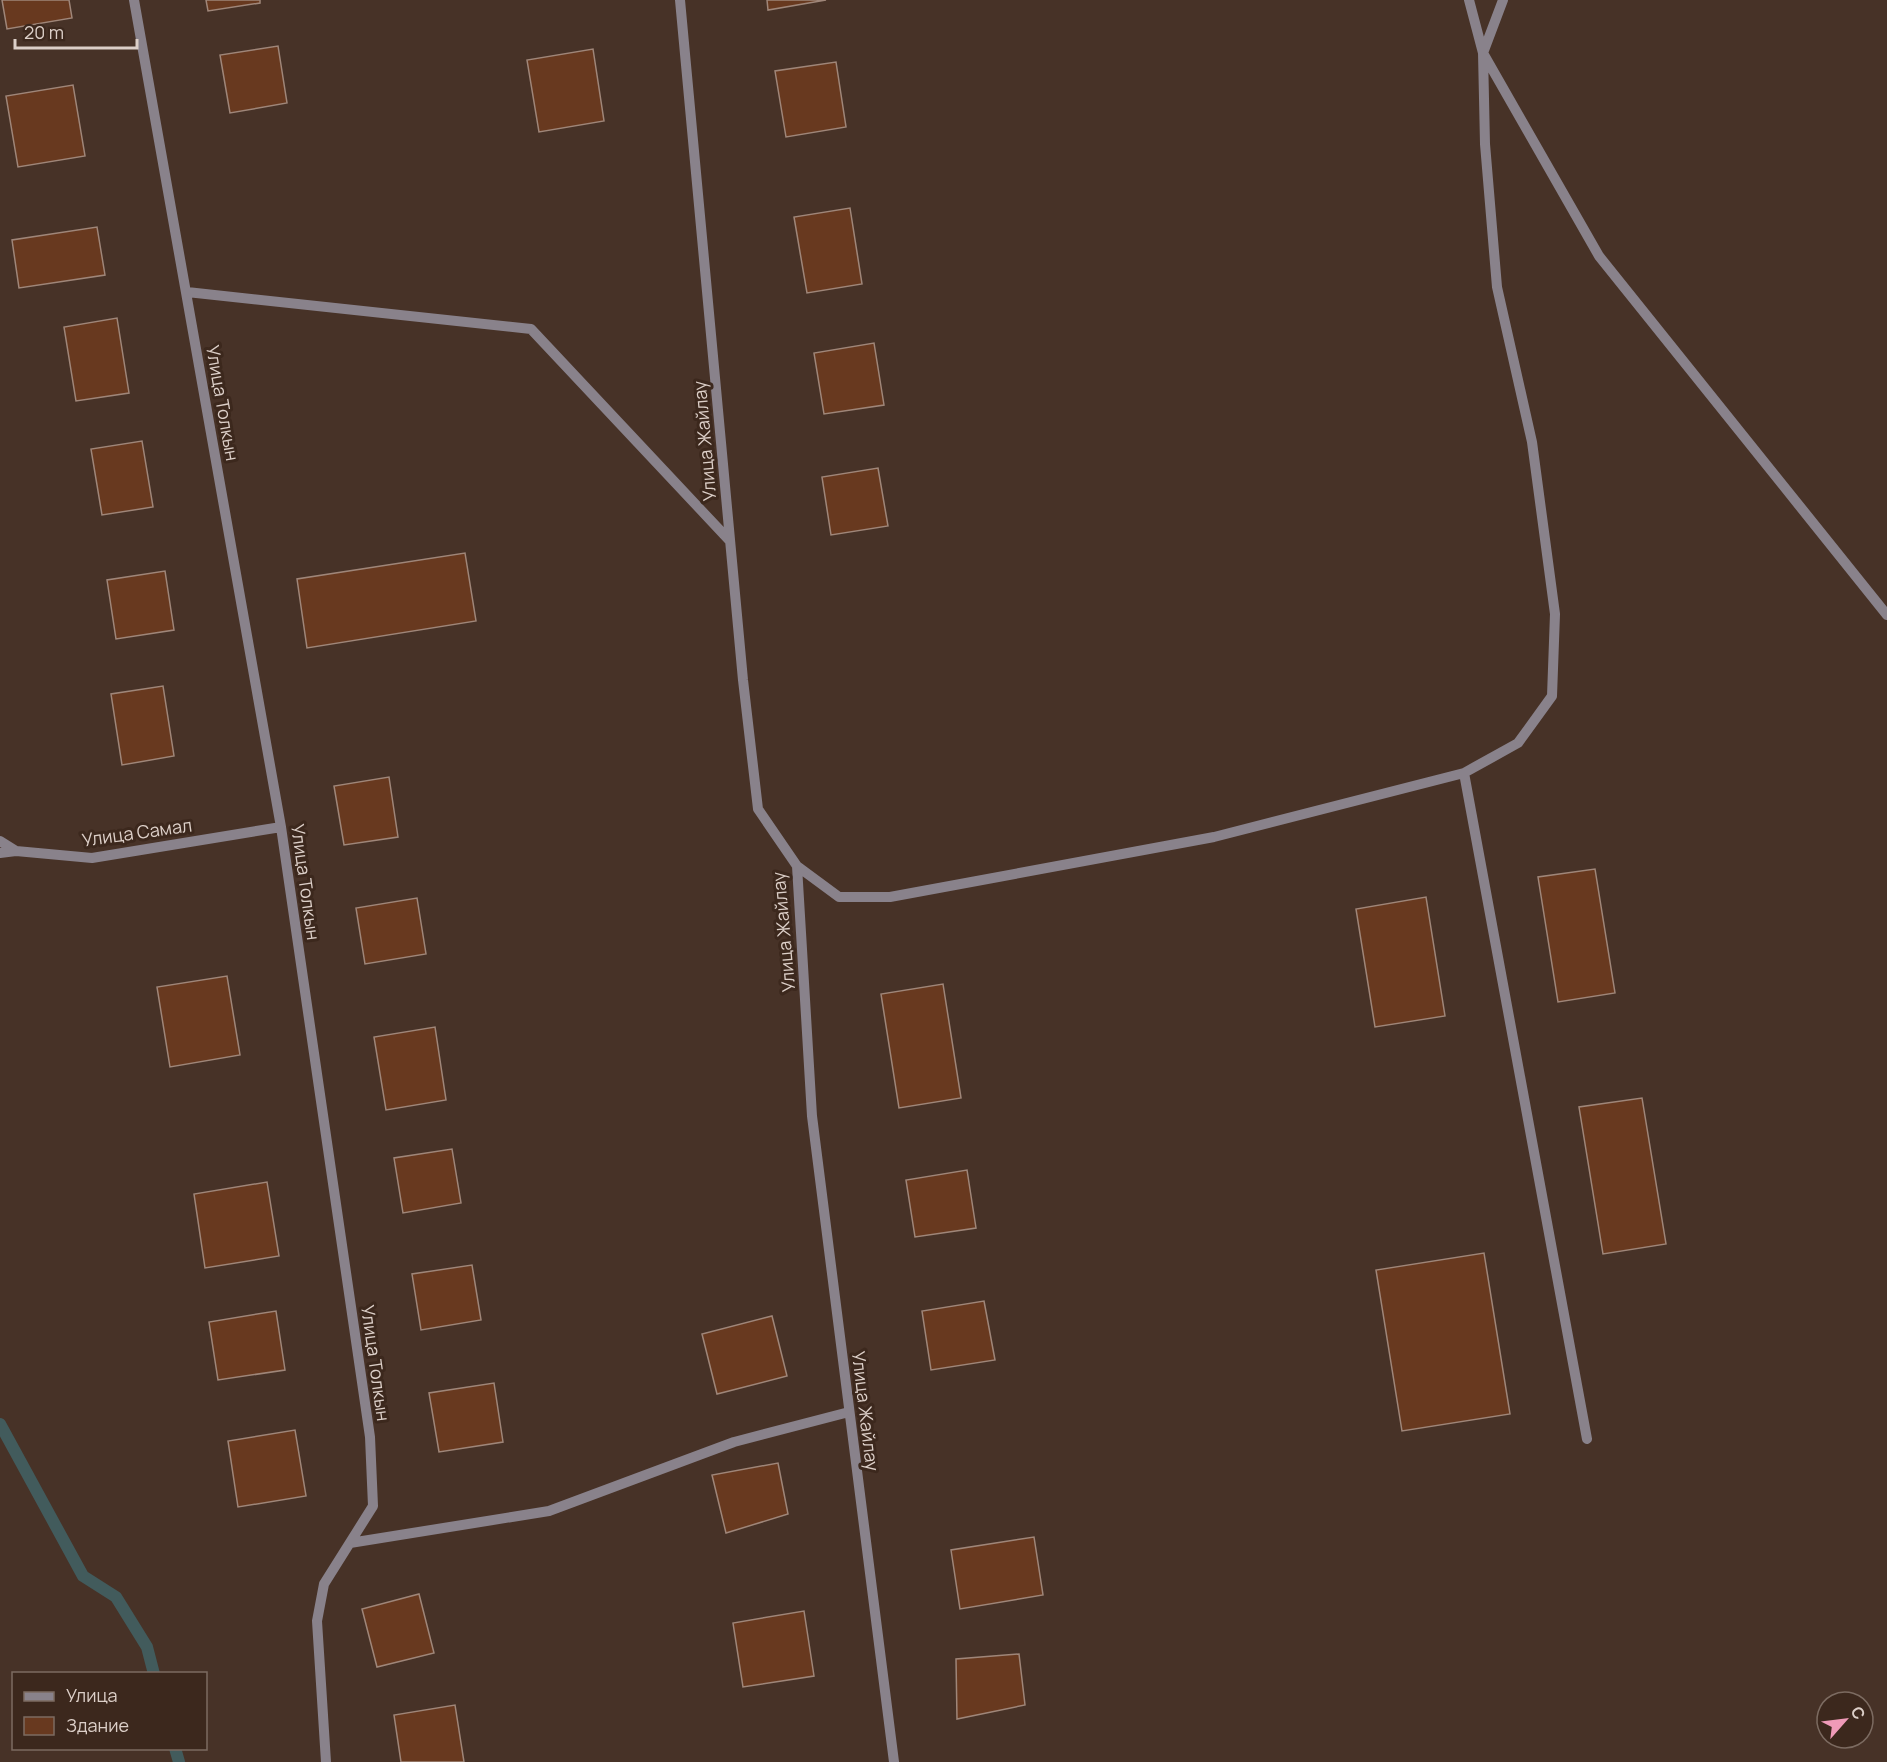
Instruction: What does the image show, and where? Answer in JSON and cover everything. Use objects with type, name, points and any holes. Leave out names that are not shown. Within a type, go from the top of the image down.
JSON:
[{"type":"street","name":"Улица Толкын","points":[[134,0],[281,827],[370,1437],[373,1506],[324,1584],[316,1621],[326,1762]]},
{"type":"street","name":"Улица Жайлау","points":[[680,0],[743,680],[758,809],[797,866],[812,1116],[894,1762]]},
{"type":"street","points":[[797,866],[839,897],[890,897],[1214,837],[1464,773],[1518,743],[1552,696],[1556,614],[1532,442],[1497,287],[1485,144],[1483,53],[1469,0]]},
{"type":"street","points":[[1483,53],[1503,0]]},
{"type":"street","points":[[1483,53],[1599,256],[1887,615]]},
{"type":"street","points":[[187,292],[531,329],[730,541]]},
{"type":"street","points":[[1464,773],[1587,1439]]},
{"type":"street","name":"Улица Самал","points":[[0,841],[16,851],[92,858],[281,827]]},
{"type":"street","points":[[0,853],[16,851]]},
{"type":"street","points":[[350,1543],[549,1511],[734,1442],[849,1412]]},
{"type":"building","points":[[2,0],[69,0],[72,18],[7,29]]},
{"type":"building","points":[[206,0],[260,0],[260,3],[208,11]]},
{"type":"building","points":[[767,0],[826,0],[768,10]]},
{"type":"building","points":[[278,46],[287,103],[230,113],[220,55]]},
{"type":"building","points":[[593,49],[604,121],[539,132],[527,60]]},
{"type":"building","points":[[836,62],[846,127],[786,137],[775,71]]},
{"type":"building","points":[[73,85],[85,156],[18,167],[6,96]]},
{"type":"building","points":[[850,208],[862,284],[807,293],[794,217]]},
{"type":"building","points":[[97,227],[105,275],[19,288],[12,240]]},
{"type":"building","points":[[117,318],[129,393],[76,401],[64,327]]},
{"type":"building","points":[[874,343],[884,405],[824,414],[814,353]]},
{"type":"building","points":[[142,441],[153,507],[102,515],[91,449]]},
{"type":"building","points":[[878,468],[888,526],[831,535],[822,477]]},
{"type":"building","points":[[465,553],[476,621],[307,648],[297,579]]},
{"type":"building","points":[[165,571],[174,630],[116,639],[107,580]]},
{"type":"building","points":[[163,686],[174,756],[122,765],[111,694]]},
{"type":"building","points":[[389,777],[398,837],[344,845],[334,786]]},
{"type":"building","points":[[1595,869],[1615,993],[1558,1002],[1538,877]]},
{"type":"building","points":[[1426,897],[1445,1016],[1375,1027],[1356,909]]},
{"type":"building","points":[[417,898],[426,954],[365,964],[356,908]]},
{"type":"building","points":[[227,976],[240,1055],[170,1067],[157,987]]},
{"type":"building","points":[[943,984],[961,1098],[899,1108],[881,994]]},
{"type":"building","points":[[435,1027],[446,1100],[386,1110],[374,1037]]},
{"type":"building","points":[[1642,1098],[1666,1244],[1603,1254],[1579,1107]]},
{"type":"building","points":[[452,1149],[461,1203],[403,1213],[394,1158]]},
{"type":"building","points":[[967,1170],[976,1228],[915,1237],[906,1180]]},
{"type":"building","points":[[267,1182],[279,1256],[205,1268],[194,1194]]},
{"type":"building","points":[[1484,1253],[1510,1414],[1402,1431],[1376,1270]]},
{"type":"building","points":[[472,1265],[481,1320],[421,1330],[412,1274]]},
{"type":"building","points":[[984,1301],[995,1360],[931,1370],[922,1311]]},
{"type":"building","points":[[276,1311],[285,1370],[218,1380],[209,1322]]},
{"type":"building","points":[[772,1316],[787,1376],[717,1394],[702,1334]]},
{"type":"building","points":[[494,1383],[503,1442],[439,1452],[429,1393]]},
{"type":"building","points":[[295,1430],[306,1496],[238,1507],[228,1441]]},
{"type":"building","points":[[778,1463],[788,1514],[726,1533],[712,1475]]},
{"type":"building","points":[[1034,1537],[1043,1595],[960,1609],[951,1550]]},
{"type":"building","points":[[419,1594],[434,1653],[377,1667],[362,1609]]},
{"type":"building","points":[[804,1611],[814,1676],[743,1687],[733,1623]]},
{"type":"building","points":[[1019,1654],[1025,1705],[957,1719],[956,1659]]},
{"type":"building","points":[[455,1705],[464,1762],[401,1762],[394,1715]]},
{"type":"waterway","points":[[0,1424],[83,1576],[116,1597],[147,1647],[153,1672]]},
{"type":"waterway","points":[[176,1750],[179,1762]]}]
